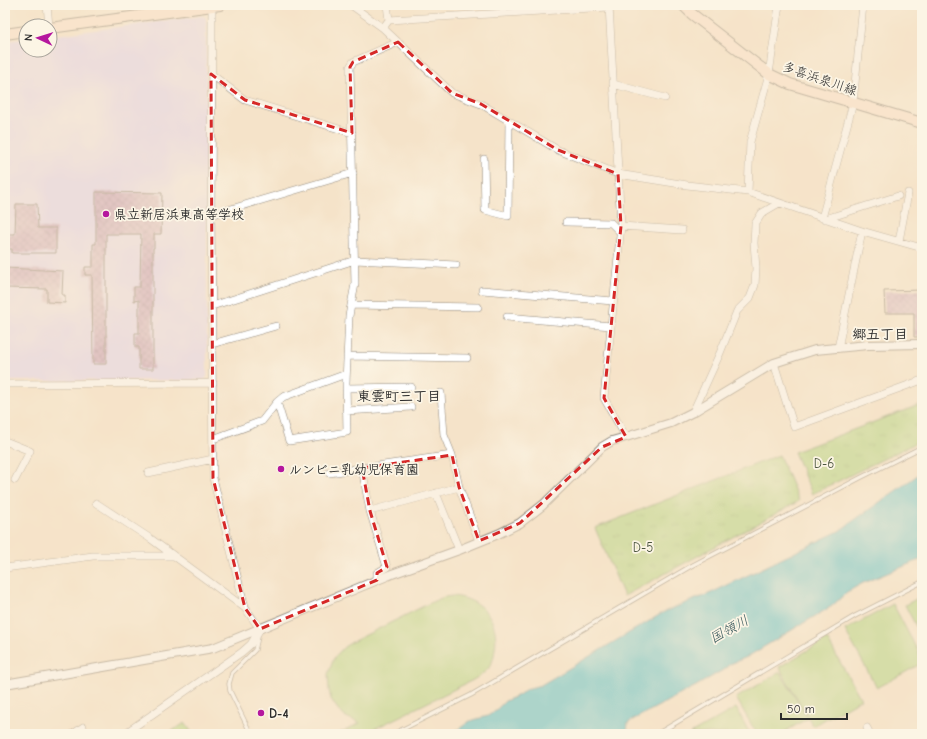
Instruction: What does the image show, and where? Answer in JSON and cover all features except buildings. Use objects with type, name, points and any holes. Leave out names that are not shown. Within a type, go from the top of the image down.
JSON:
[{"type":"main road","points":[[58,26],[216,5]]},
{"type":"main road","name":"多喜浜泉川線","points":[[683,5],[692,14],[769,74],[790,84],[922,123]]},
{"type":"main road","points":[[5,34],[18,32]]},
{"type":"street","points":[[47,5],[48,18]]},
{"type":"street","points":[[216,5],[211,74],[213,478],[245,608]]},
{"type":"street","points":[[351,5],[383,28],[452,93],[481,104],[558,150],[618,174],[687,186],[748,192],[862,231],[922,248]]},
{"type":"street","points":[[383,28],[389,20],[387,5]]},
{"type":"street","points":[[748,192],[750,142],[769,74],[778,5]]},
{"type":"street","points":[[824,218],[853,103],[863,5]]},
{"type":"street","points":[[389,20],[567,7],[609,6],[620,229],[604,398],[626,436]]},
{"type":"street","points":[[277,402],[289,441],[347,432],[346,374],[349,316],[355,284],[350,67],[353,62],[398,42]]},
{"type":"street","points":[[211,74],[245,100],[352,133]]},
{"type":"street","points":[[612,84],[665,98]]},
{"type":"street","points":[[484,160],[485,210],[508,216],[509,121]]},
{"type":"street","points":[[211,215],[353,173]]},
{"type":"street","points":[[899,242],[908,194]]},
{"type":"street","points":[[824,218],[898,196]]},
{"type":"street","points":[[693,412],[737,311],[750,298],[755,285],[756,268],[754,243],[756,224],[762,213],[779,203]]},
{"type":"street","points":[[566,222],[611,223],[620,229],[682,230]]},
{"type":"street","points":[[838,348],[862,231]]},
{"type":"street","points":[[212,306],[355,260],[456,264]]},
{"type":"street","points":[[482,290],[613,300]]},
{"type":"street","points":[[351,305],[478,307]]},
{"type":"street","points":[[507,317],[611,326]]},
{"type":"street","points":[[212,344],[276,326]]},
{"type":"street","points":[[5,684],[213,648],[378,580],[459,550],[520,523],[543,505],[602,447],[612,441],[626,436],[671,423],[693,412],[774,363],[815,350],[868,345],[922,344]]},
{"type":"street","points":[[347,356],[467,358]]},
{"type":"street","points":[[774,363],[794,427],[922,380]]},
{"type":"street","points":[[213,440],[262,422],[277,402],[283,397],[346,374]]},
{"type":"street","points":[[5,384],[213,383]]},
{"type":"street","points":[[346,388],[411,387]]},
{"type":"street","points":[[441,393],[444,435],[452,455],[459,487],[479,541]]},
{"type":"street","points":[[346,411],[411,407]]},
{"type":"street","points":[[5,441],[30,451],[15,480]]},
{"type":"street","points":[[329,473],[452,455]]},
{"type":"street","points":[[148,473],[213,459]]},
{"type":"street","points":[[362,468],[370,511],[387,567],[377,573],[378,580]]},
{"type":"street","points":[[370,511],[459,487]]},
{"type":"street","points":[[436,493],[459,550]]},
{"type":"street","points":[[96,503],[152,539],[245,608],[260,629]]},
{"type":"street","points":[[5,568],[93,556],[175,556]]},
{"type":"street","points":[[124,734],[242,652],[251,644],[260,629]]},
{"type":"street","points":[[73,734],[83,727]]},
{"type":"lane","points":[[393,734],[471,695],[691,566],[922,447]]},
{"type":"lane","points":[[657,734],[855,616],[922,582]]},
{"type":"lane","points":[[251,734],[230,691],[229,684],[232,673],[256,650],[260,629]]},
{"type":"highlighted area","points":[[398,42],[452,93],[481,104],[558,150],[618,174],[621,226],[604,398],[626,437],[602,447],[520,523],[479,541],[459,487],[452,455],[362,468],[370,511],[387,567],[377,573],[377,580],[260,629],[245,608],[213,478],[211,74],[245,100],[352,133],[350,67],[353,62]]},
{"type":"shaded area","name":"県立新居浜東高等学校","points":[[203,16],[206,18],[207,377],[204,380],[5,381],[5,41],[18,40],[18,58],[58,58],[58,35]]},
{"type":"green space","name":"D-6","points":[[922,404],[922,440],[812,494],[794,452]]},
{"type":"green space","name":"D-5","points":[[779,455],[799,501],[624,596],[595,528]]},
{"type":"green space","points":[[453,596],[472,601],[480,606],[491,620],[496,638],[494,657],[488,669],[473,680],[364,734],[338,734],[360,723],[344,716],[331,699],[328,674],[334,658],[344,647],[352,642],[434,601],[444,597]]},
{"type":"green space","points":[[922,596],[922,638],[905,605]]},
{"type":"green space","points":[[893,604],[922,659],[922,663],[877,688],[845,630]]},
{"type":"green space","points":[[827,639],[861,699],[813,726],[779,667]]},
{"type":"green space","points":[[780,672],[808,718],[781,734],[757,734],[736,698]]},
{"type":"green space","points":[[736,708],[750,734],[690,734]]},
{"type":"green space","points":[[185,723],[193,734],[167,734]]},
{"type":"water","name":"国領川","points":[[922,472],[922,559],[863,583],[847,592],[832,606],[747,657],[730,664],[723,670],[696,686],[628,723],[627,731],[621,734],[452,734],[470,721],[488,716],[505,701],[519,695],[526,689],[541,685],[666,611],[711,593],[839,531]]},
{"type":"place","name":"県立新居浜東高等学校","points":[[106,214]]},
{"type":"place","name":"ルンビニ乳幼児保育園","points":[[281,469]]},
{"type":"place","name":"D-4","points":[[261,713]]},
{"type":"district","name":"郷五丁目","points":[[880,334]]},
{"type":"district","name":"東雲町三丁目","points":[[399,396]]}]
